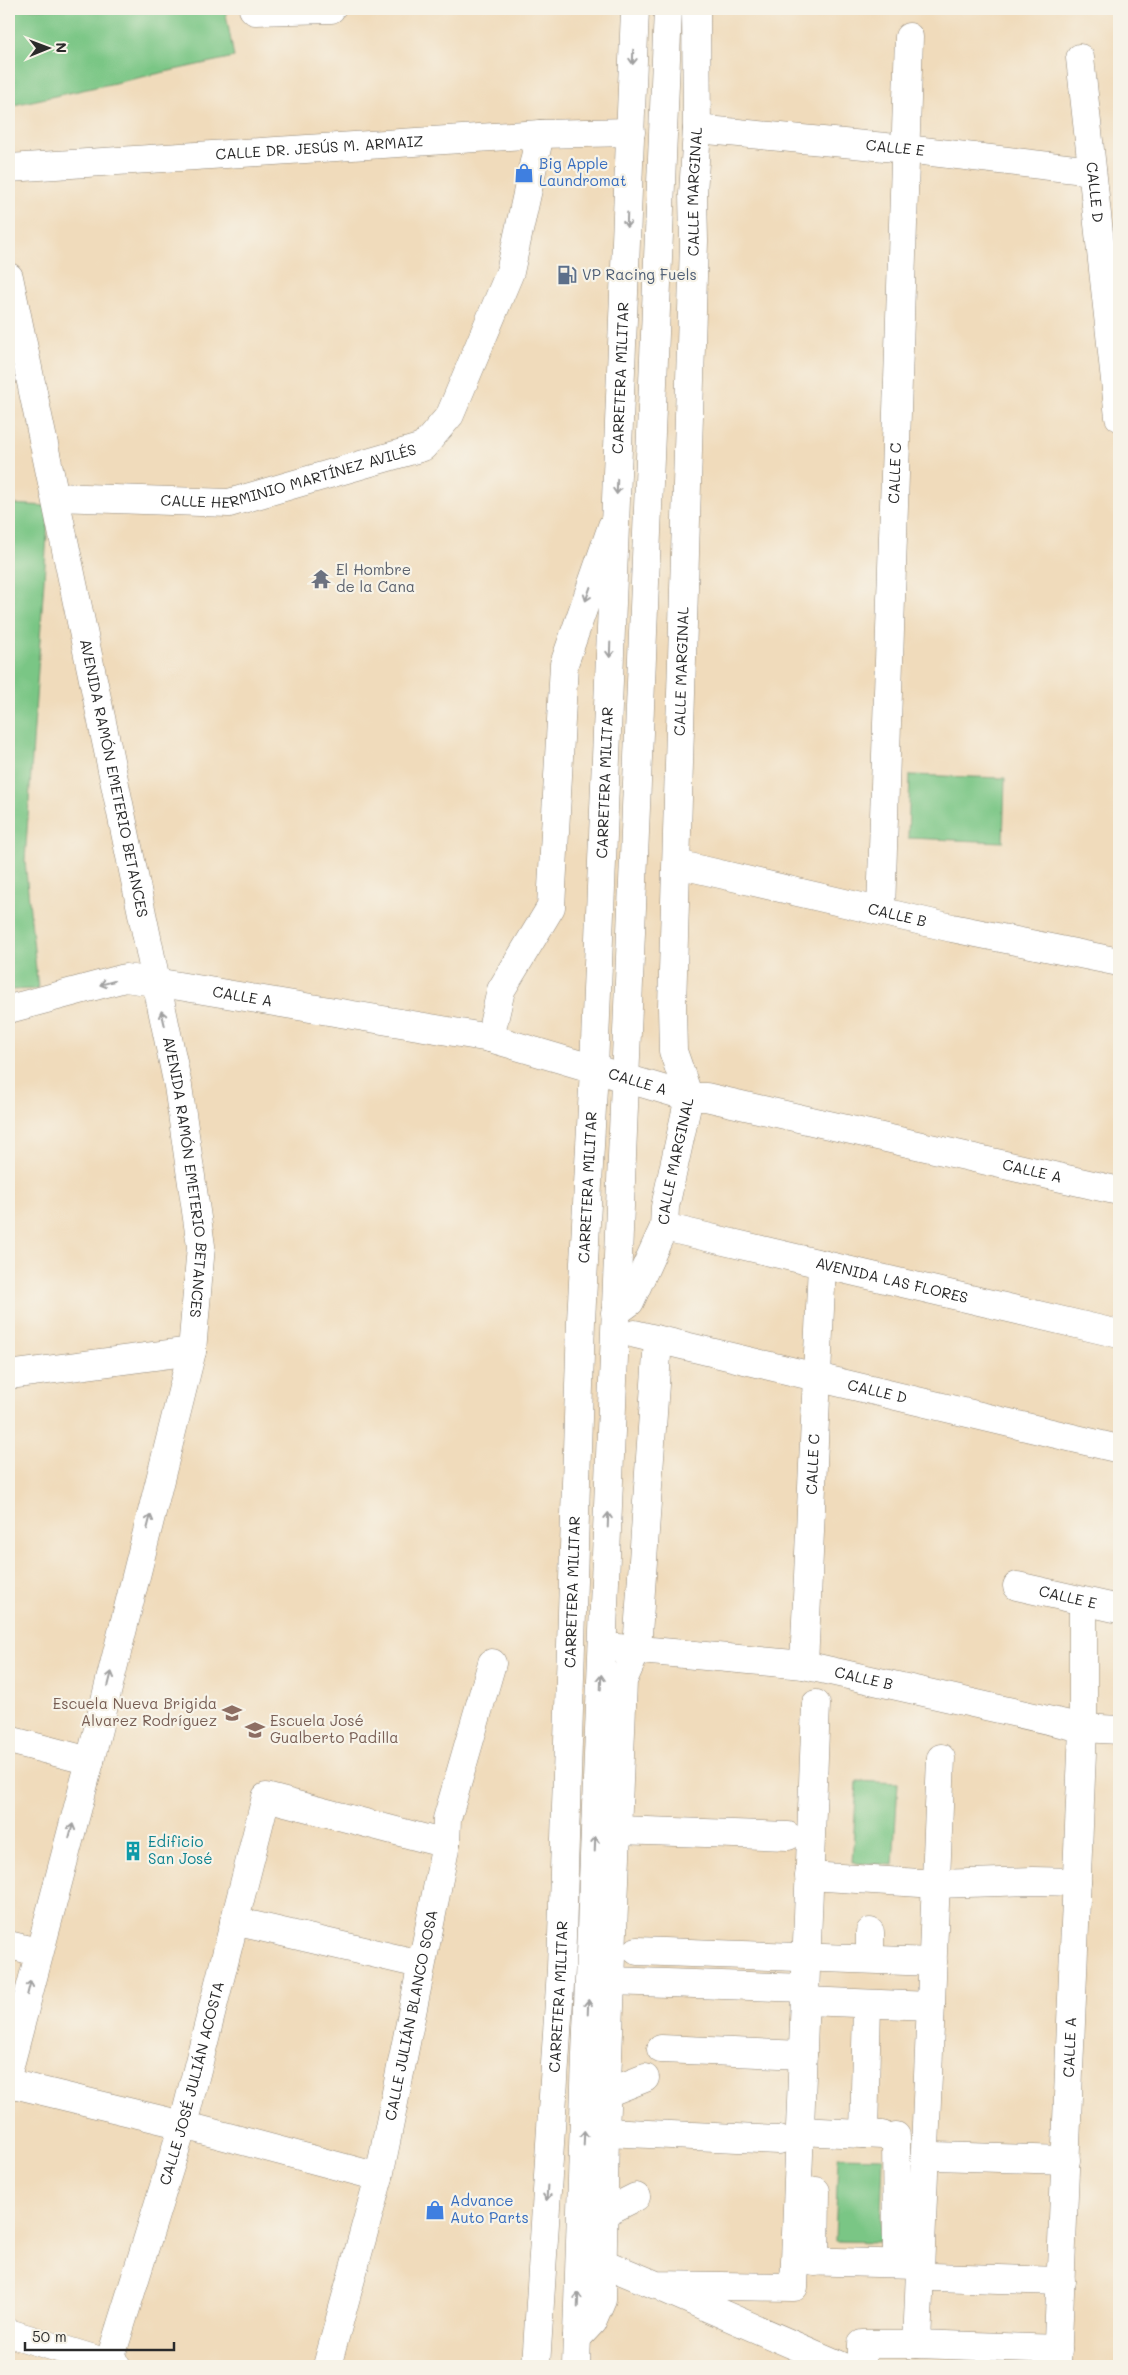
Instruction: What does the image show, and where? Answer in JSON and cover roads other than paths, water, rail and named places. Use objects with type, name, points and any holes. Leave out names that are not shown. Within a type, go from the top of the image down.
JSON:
[{"type":"street","points":[[253,9],[256,11],[331,9]]},
{"type":"street","name":"CARRETERA MILITAR","points":[[536,2366],[561,1969],[581,1331],[594,1068],[635,9]]},
{"type":"street","name":"CARRETERA MILITAR","points":[[576,2366],[586,2055],[615,1313],[627,1078],[668,9]]},
{"type":"street","name":"CALLE MARGINAL","points":[[615,1313],[630,1302],[664,1227],[665,1207],[689,1097],[673,1051],[672,1007],[693,194],[697,129],[696,9]]},
{"type":"street","name":"CALLE C","points":[[881,911],[909,37]]},
{"type":"street","name":"CALLE D","points":[[1080,58],[1119,416]]},
{"type":"street","name":"CALLE E","points":[[697,129],[906,149],[1092,171]]},
{"type":"street","name":"CALLE DR. JESÚS M. ARMAIZ","points":[[9,168],[540,134],[631,132]]},
{"type":"street","name":"CALLE HERMINIO MARTÍNEZ AVILÉS","points":[[56,497],[229,503],[423,447],[450,416],[510,272],[540,134]]},
{"type":"street","name":"AVENIDA RAMÓN EMETERIO BETANCES","points":[[9,277],[178,1086],[201,1246],[192,1351],[90,1761],[38,1952],[9,2069]]},
{"type":"street","points":[[490,1038],[501,990],[551,907],[564,664],[616,515]]},
{"type":"street","name":"CALLE B","points":[[677,864],[881,911],[1119,962]]},
{"type":"street","name":"CALLE A","points":[[9,1009],[125,978],[155,982],[490,1038],[689,1097],[716,1099],[1119,1191]]},
{"type":"street","name":"AVENIDA LAS FLORES","points":[[664,1227],[1119,1334]]},
{"type":"street","name":"CALLE C","points":[[804,1665],[815,1377],[822,1264]]},
{"type":"street","name":"CALLE D","points":[[637,1649],[647,1337],[1119,1449]]},
{"type":"street","points":[[9,1375],[192,1351]]},
{"type":"street","name":"CALLE E","points":[[1017,1586],[1119,1609]]},
{"type":"street","name":"CALLE A","points":[[1058,2358],[1083,1728],[1083,1602]]},
{"type":"street","name":"CALLE B","points":[[603,1648],[637,1649],[804,1665],[1083,1728],[1119,1730]]},
{"type":"street","points":[[577,2338],[592,2322],[602,2299],[605,2132],[623,1681],[637,1649]]},
{"type":"street","name":"CALLE JULIÁN BLANCO SOSA","points":[[327,2366],[379,2177],[420,1964],[446,1844],[447,1819],[492,1663]]},
{"type":"street","points":[[656,2286],[794,2287],[805,2261],[799,2134],[816,1704]]},
{"type":"street","points":[[9,1740],[90,1761]]},
{"type":"street","points":[[917,2344],[917,2268],[930,2147],[931,2006],[942,1758]]},
{"type":"street","name":"CALLE JOSÉ JULIÁN ACOSTA","points":[[111,2365],[183,2125],[266,1797],[446,1844]]},
{"type":"street","points":[[618,1830],[788,1836]]},
{"type":"street","points":[[809,1876],[936,1884],[1033,1881],[1077,1882]]},
{"type":"street","points":[[234,1921],[420,1964]]},
{"type":"street","points":[[870,1932],[870,1959]]},
{"type":"street","points":[[9,1945],[38,1952]]},
{"type":"street","points":[[637,1951],[933,1962]]},
{"type":"street","points":[[612,1981],[805,1995],[867,2005],[931,2006]]},
{"type":"street","points":[[864,2134],[867,2005]]},
{"type":"street","points":[[661,2049],[803,2055]]},
{"type":"street","points":[[607,2094],[645,2078]]},
{"type":"street","points":[[9,2083],[183,2125],[379,2177]]},
{"type":"street","points":[[605,2132],[864,2134],[896,2136],[930,2147],[1066,2160]]},
{"type":"street","points":[[896,2136],[917,2268]]},
{"type":"street","points":[[604,2212],[636,2196]]},
{"type":"street","points":[[805,2261],[917,2268],[1061,2281]]},
{"type":"street","points":[[603,2263],[842,2366]]},
{"type":"street","points":[[9,2333],[111,2365]]},
{"type":"street","points":[[862,2366],[862,2344],[917,2344],[1058,2358]]},
{"type":"place","name":"Big Apple Laundromat","points":[[524,173]]},
{"type":"place","name":"VP Racing Fuels","points":[[567,275]]},
{"type":"place","name":"El Hombre de la Cana","points":[[321,579]]},
{"type":"place","name":"Escuela Nueva Brigida Alvarez Rodríguez","points":[[232,1713]]},
{"type":"place","name":"Escuela José Gualberto Padilla","points":[[255,1730]]},
{"type":"place","name":"Edificio San José","points":[[133,1851]]},
{"type":"place","name":"Advance Auto Parts","points":[[435,2210]]}]
